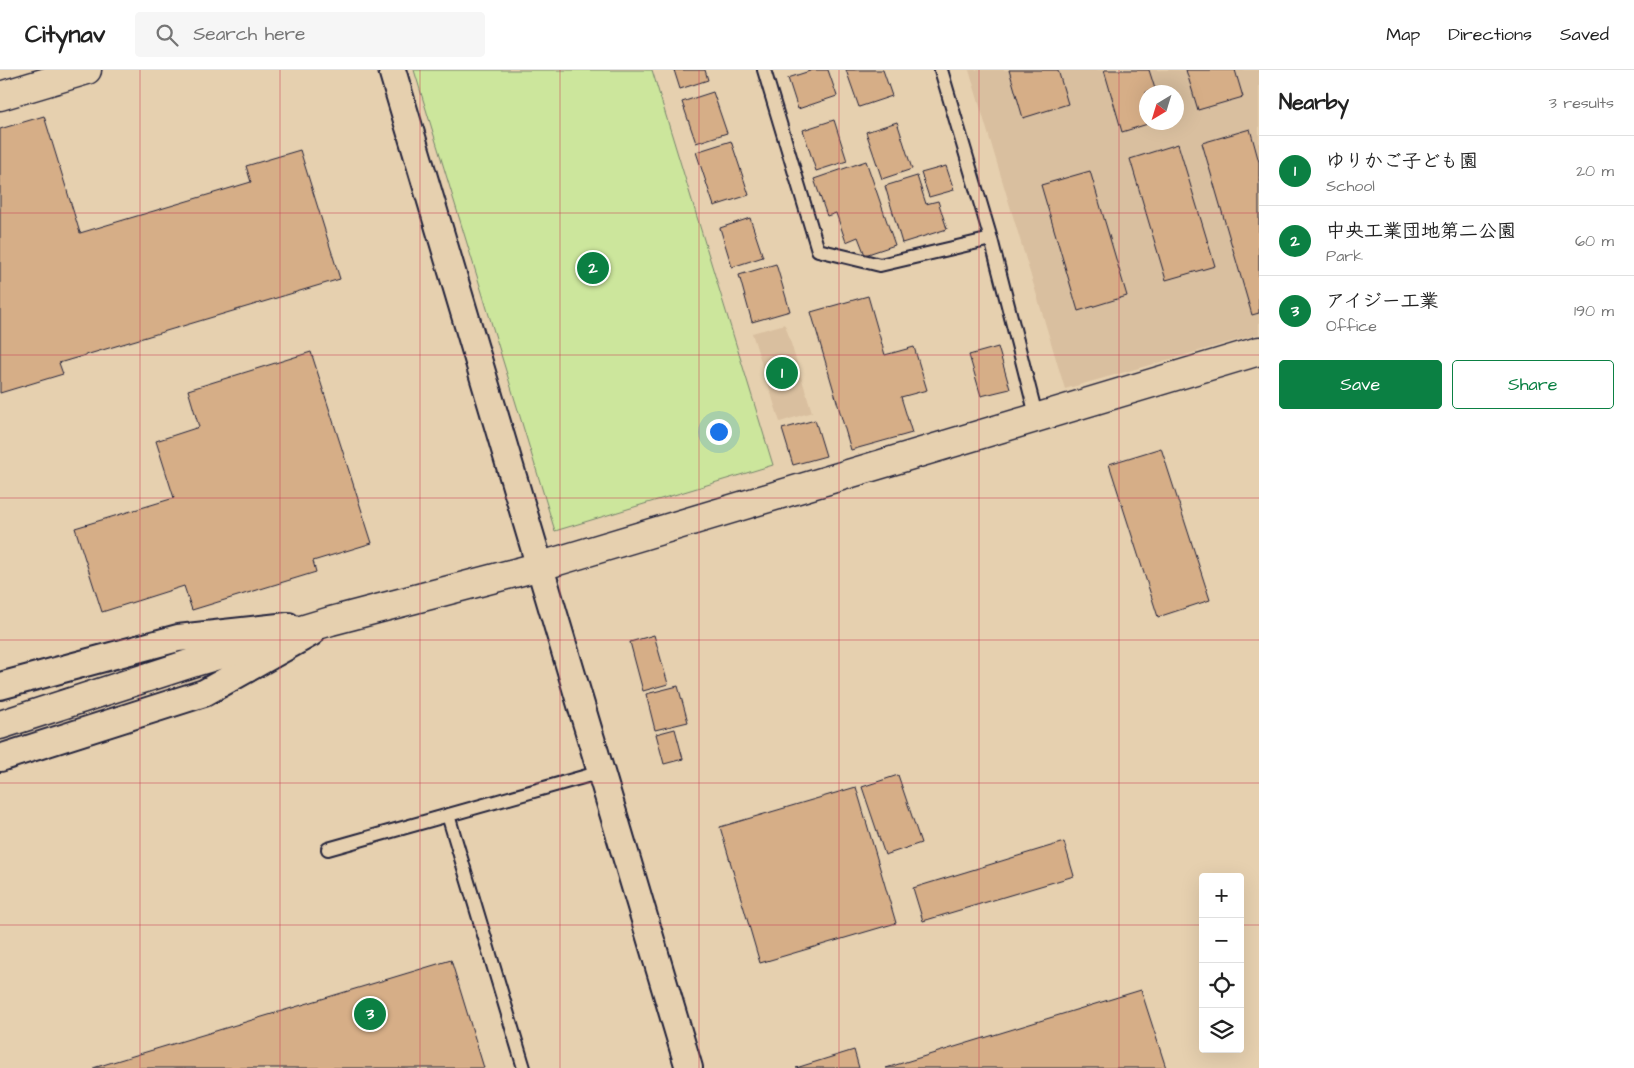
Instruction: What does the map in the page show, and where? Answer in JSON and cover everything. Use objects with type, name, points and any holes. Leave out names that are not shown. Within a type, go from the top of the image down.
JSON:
[{"type":"street","points":[[0,96],[87,70]]},
{"type":"street","points":[[392,70],[689,1068]]},
{"type":"street","points":[[0,725],[195,662],[331,621],[541,566],[1259,351]]},
{"type":"street","points":[[0,686],[178,638],[331,621]]},
{"type":"street","points":[[0,758],[204,693],[331,621]]},
{"type":"lane","points":[[764,70],[818,250],[880,265],[991,238]]},
{"type":"lane","points":[[941,70],[991,238],[1037,419]]},
{"type":"lane","points":[[328,849],[602,772]]},
{"type":"lane","points":[[448,815],[524,1068]]},
{"type":"shaded area","points":[[969,70],[1259,70],[1259,334],[1065,389]]},
{"type":"shaded area","points":[[785,324],[812,412],[780,422],[752,333]]},
{"type":"green space","points":[[414,70],[652,70],[773,465],[555,531]]},
{"type":"building","points":[[674,70],[705,70],[708,80],[680,89]]},
{"type":"building","points":[[813,70],[828,70],[837,96],[798,109],[788,78]]},
{"type":"building","points":[[846,70],[883,70],[892,96],[859,107]]},
{"type":"building","points":[[1009,70],[1058,70],[1068,104],[1023,118]]},
{"type":"building","points":[[1104,70],[1149,70],[1154,85],[1139,85],[1139,127],[1122,132]]},
{"type":"building","points":[[1186,70],[1235,70],[1243,97],[1198,110]]},
{"type":"building","points":[[713,92],[727,133],[696,143],[682,102]]},
{"type":"building","points":[[44,116],[80,233],[251,182],[246,166],[300,150],[340,279],[59,363],[63,374],[0,393],[0,129]]},
{"type":"building","points":[[834,120],[847,161],[816,171],[803,130]]},
{"type":"building","points":[[897,122],[912,169],[882,179],[866,132]]},
{"type":"building","points":[[1250,129],[1259,162],[1259,313],[1252,315],[1202,143]]},
{"type":"building","points":[[731,141],[749,195],[714,206],[696,152]]},
{"type":"building","points":[[1178,144],[1215,266],[1166,280],[1130,159]]},
{"type":"building","points":[[866,161],[895,245],[865,255],[858,237],[846,242],[836,213],[827,216],[814,179]]},
{"type":"building","points":[[946,166],[954,190],[929,197],[921,173]]},
{"type":"building","points":[[1090,171],[1127,296],[1078,311],[1041,185]]},
{"type":"building","points":[[917,176],[926,204],[938,201],[947,229],[902,243],[885,186]]},
{"type":"building","points":[[750,218],[763,257],[732,267],[720,228]]},
{"type":"building","points":[[776,264],[790,311],[752,322],[739,275]]},
{"type":"building","points":[[868,296],[885,355],[914,347],[927,390],[901,397],[912,433],[851,450],[811,312]]},
{"type":"building","points":[[998,347],[1010,389],[981,396],[969,355]]},
{"type":"building","points":[[311,352],[372,543],[313,561],[316,572],[192,610],[184,586],[102,612],[75,528],[174,498],[156,441],[199,427],[188,390]]},
{"type":"building","points":[[815,420],[826,456],[793,465],[782,429]]},
{"type":"building","points":[[1161,448],[1210,600],[1158,617],[1109,464]]},
{"type":"building","points":[[654,635],[668,684],[643,691],[630,642]]},
{"type":"building","points":[[678,686],[688,722],[655,730],[646,694]]},
{"type":"building","points":[[675,729],[683,759],[664,764],[656,734]]},
{"type":"building","points":[[898,775],[921,843],[885,855],[862,787]]},
{"type":"building","points":[[856,787],[896,923],[760,963],[720,827]]},
{"type":"building","points":[[1064,842],[1074,876],[923,921],[913,888]]},
{"type":"building","points":[[451,960],[484,1068],[93,1068]]},
{"type":"building","points":[[1141,990],[1166,1068],[886,1068]]},
{"type":"building","points":[[854,1050],[859,1068],[796,1068]]},
{"type":"place","name":"中央工業団地第二公園","points":[[593,268]]},
{"type":"place","name":"ゆりかご子ども園","points":[[782,373]]},
{"type":"place","name":"アイジー工業","points":[[370,1014]]}]
